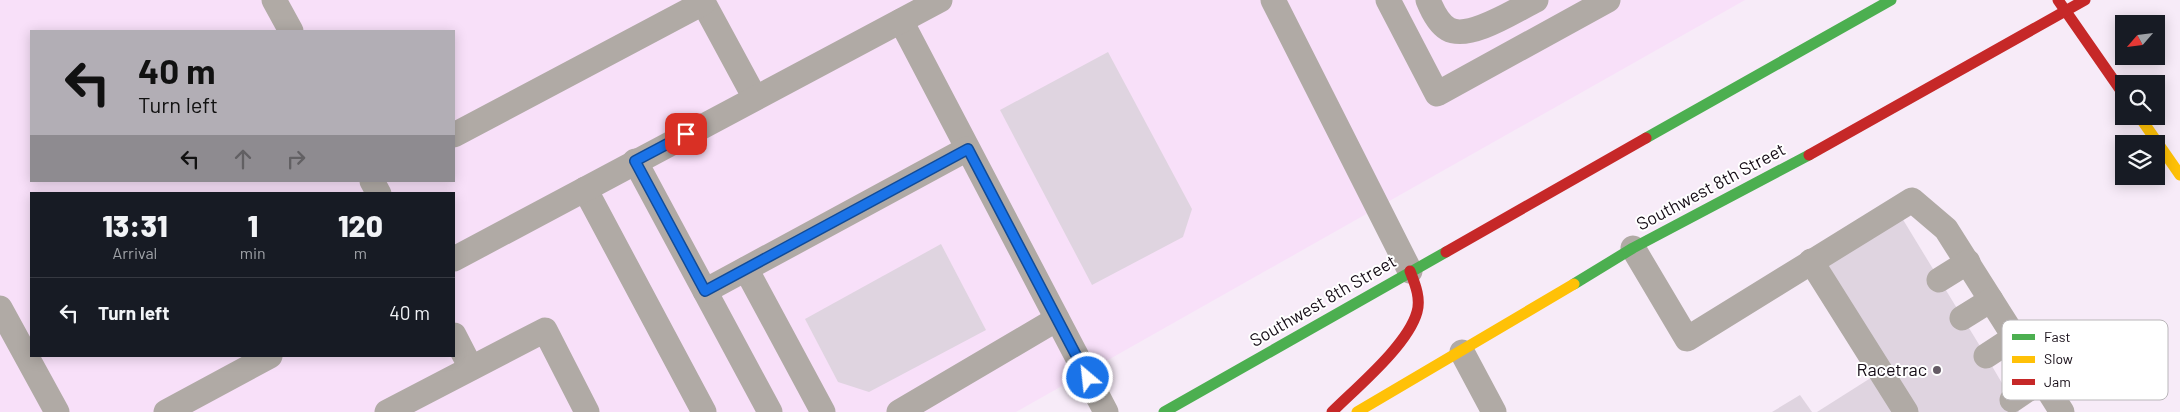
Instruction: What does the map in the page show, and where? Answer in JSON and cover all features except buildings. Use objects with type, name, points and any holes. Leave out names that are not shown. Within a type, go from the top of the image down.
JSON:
[{"type":"street","name":"Southwest 8th Street","points":[[1164,412],[1856,18],[1891,0]]},
{"type":"street","points":[[2058,0],[2115,81]]},
{"type":"street","name":"Southwest 8th Street","points":[[1357,412],[1462,352],[1633,248],[1767,179],[2085,0]]},
{"type":"street","points":[[2145,125],[2180,175]]},
{"type":"street","points":[[1332,412],[1402,339],[1417,314],[1419,294],[1410,271]]},
{"type":"lane","points":[[274,0],[290,30]]},
{"type":"lane","points":[[455,258],[940,0]]},
{"type":"lane","points":[[1273,0],[1410,271]]},
{"type":"lane","points":[[1388,0],[1437,94],[1608,0]]},
{"type":"lane","points":[[1428,0],[1438,19],[1449,29],[1466,32],[1486,26],[1536,0]]},
{"type":"lane","points":[[455,134],[702,1],[755,98]]},
{"type":"lane","points":[[900,21],[1106,412]]},
{"type":"lane","points":[[705,291],[968,149]]},
{"type":"lane","points":[[635,161],[770,412]]},
{"type":"lane","points":[[585,189],[704,412]]},
{"type":"lane","points":[[1633,248],[1687,339],[1912,200],[1946,228],[2004,320]]},
{"type":"lane","points":[[1811,261],[1859,328],[1883,367],[1906,412]]},
{"type":"lane","points":[[1939,280],[1968,262]]},
{"type":"lane","points":[[746,269],[823,412]]},
{"type":"lane","points":[[1962,318],[1991,300]]},
{"type":"lane","points":[[0,308],[57,412]]},
{"type":"lane","points":[[899,412],[1057,319]]},
{"type":"lane","points":[[387,412],[545,330],[587,412]]},
{"type":"lane","points":[[455,337],[471,368]]},
{"type":"lane","points":[[1986,356],[2002,346]]},
{"type":"lane","points":[[1462,352],[1494,412]]},
{"type":"lane","points":[[166,412],[268,357]]},
{"type":"lane","points":[[2054,400],[2062,412]]},
{"type":"shaded area","points":[[0,0],[1745,0],[1016,412],[0,412]]},
{"type":"traffic: fast","points":[[1646,138],[1891,0]]},
{"type":"traffic: fast","points":[[1574,284],[1633,248],[1809,155]]},
{"type":"traffic: fast","points":[[1164,412],[1446,252]]},
{"type":"traffic: slow","points":[[2145,125],[2180,175]]},
{"type":"traffic: slow","points":[[1357,412],[1574,284]]},
{"type":"traffic: jam","points":[[2058,0],[2115,82]]},
{"type":"traffic: jam","points":[[1809,155],[2085,0]]},
{"type":"traffic: jam","points":[[1446,252],[1646,138]]},
{"type":"traffic: jam","points":[[1332,412],[1392,352],[1412,325],[1417,312],[1418,302],[1417,291],[1410,271]]},
{"type":"place","name":"Racetrac","points":[[1937,370]]},
{"type":"route","points":[[686,134],[635,161],[705,291],[968,149],[1088,378]]}]
